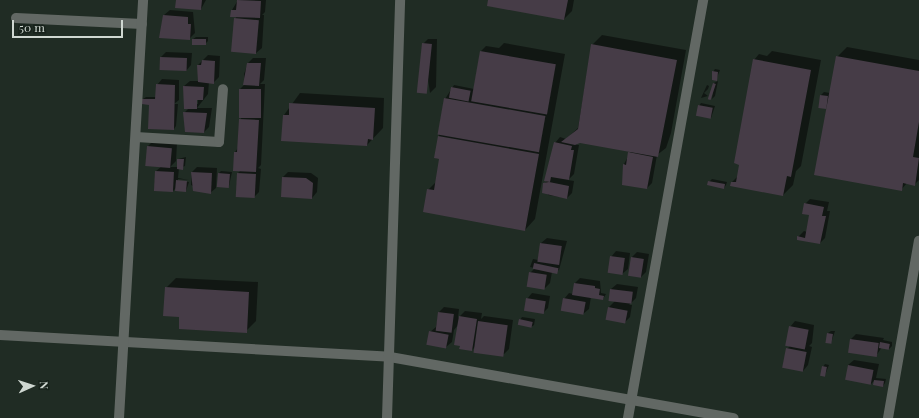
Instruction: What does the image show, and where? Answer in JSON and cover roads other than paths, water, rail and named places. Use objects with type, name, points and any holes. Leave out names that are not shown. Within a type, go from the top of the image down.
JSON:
[{"type":"street","points":[[119,418],[143,0]]},
{"type":"street","points":[[387,418],[400,0]]},
{"type":"street","points":[[628,418],[703,0]]},
{"type":"street","points":[[16,18],[142,24]]},
{"type":"street","points":[[136,137],[219,142],[223,89]]},
{"type":"street","points":[[888,418],[919,241]]},
{"type":"street","points":[[0,335],[390,356],[734,418]]}]
